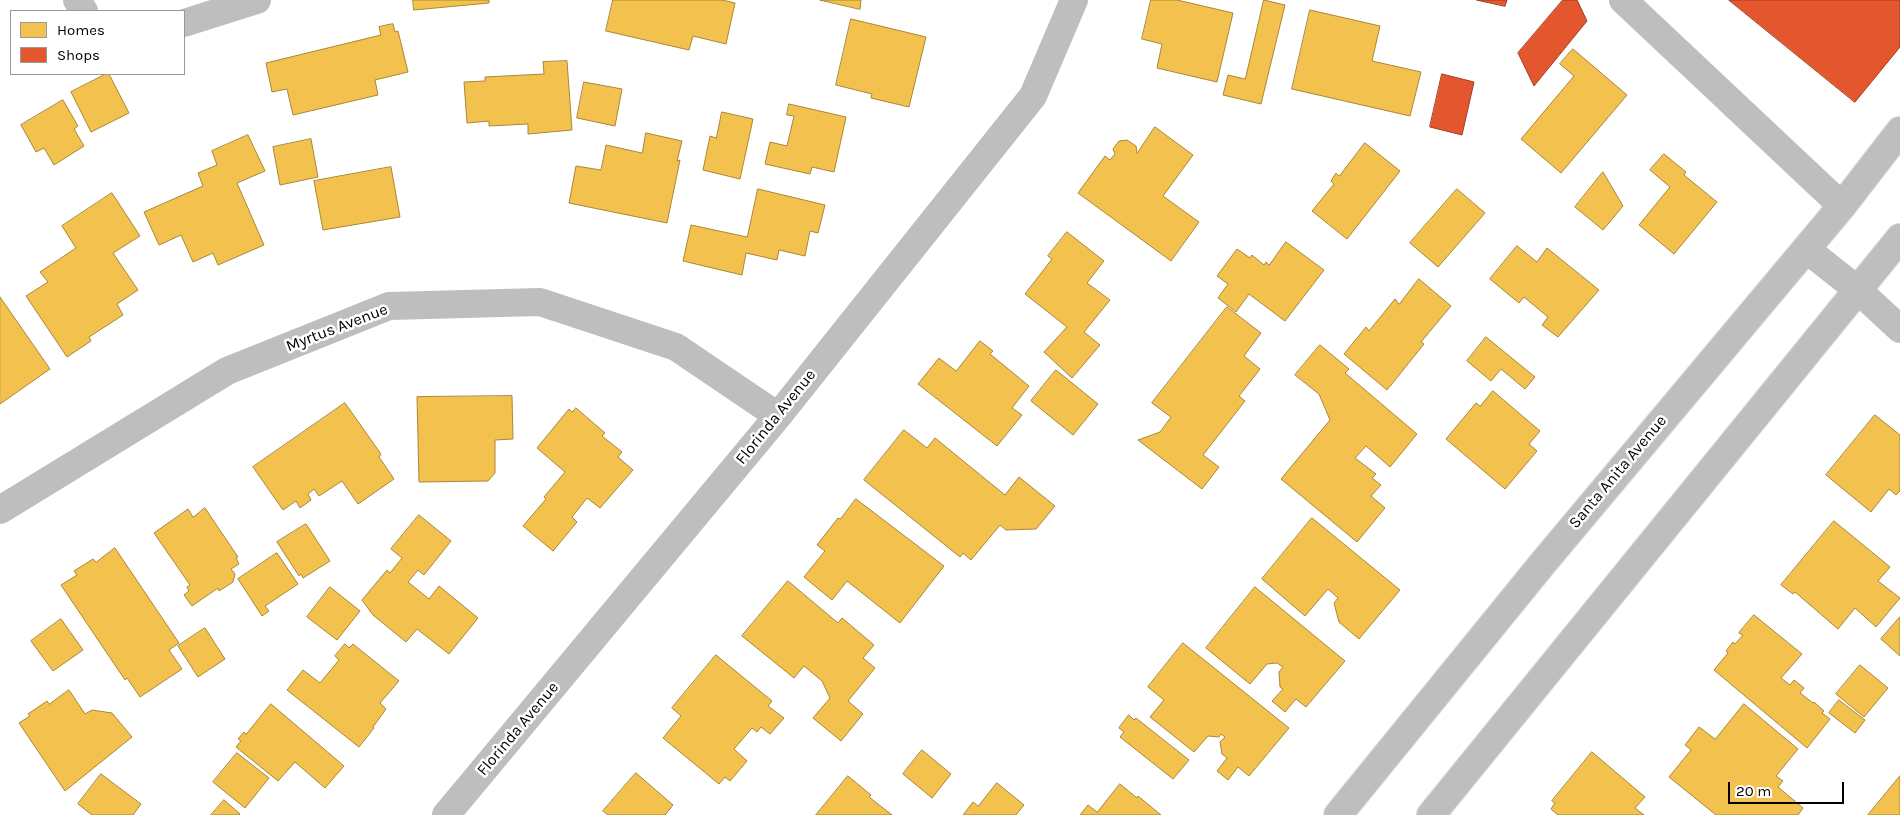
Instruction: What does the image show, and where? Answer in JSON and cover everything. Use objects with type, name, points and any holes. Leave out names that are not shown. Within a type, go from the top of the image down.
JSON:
[{"type":"street","points":[[185,23],[257,0]]},
{"type":"street","name":"Florinda Avenue","points":[[446,815],[778,416],[1033,96],[1074,0]]},
{"type":"street","points":[[1623,0],[1842,206]]},
{"type":"street","name":"Santa Anita Avenue","points":[[1338,815],[1543,563],[1842,206],[1900,131]]},
{"type":"street","points":[[1431,815],[1603,602],[1859,291],[1900,238]]},
{"type":"street","points":[[1806,249],[1859,291],[1900,328]]},
{"type":"street","name":"Myrtus Avenue","points":[[2,504],[226,371],[390,306],[540,302],[676,347],[778,416]]},
{"type":"building: Homes","points":[[413,0],[489,0],[489,3],[414,10]]},
{"type":"building: Homes","points":[[613,0],[722,0],[735,3],[726,44],[693,36],[689,50],[606,31]]},
{"type":"building: Homes","points":[[820,0],[861,0],[860,9]]},
{"type":"building: Homes","points":[[1151,0],[1177,0],[1233,13],[1217,82],[1157,68],[1162,44],[1142,39]]},
{"type":"building: Homes","points":[[1264,0],[1285,5],[1261,104],[1223,95],[1228,75],[1245,79]]},
{"type":"building: Homes","points":[[1310,10],[1380,26],[1372,61],[1421,72],[1410,116],[1292,89]]},
{"type":"building: Homes","points":[[851,19],[926,37],[909,107],[871,98],[872,94],[836,85]]},
{"type":"building: Homes","points":[[393,24],[395,32],[398,31],[408,72],[375,80],[378,95],[293,115],[287,89],[272,92],[266,63],[381,35],[379,27]]},
{"type":"building: Homes","points":[[1573,49],[1627,95],[1561,173],[1521,139],[1574,76],[1560,64]]},
{"type":"building: Homes","points":[[567,61],[572,130],[528,134],[528,124],[489,126],[489,121],[467,123],[464,82],[485,81],[485,77],[544,74],[543,62]]},
{"type":"building: Homes","points":[[104,75],[110,75],[129,113],[91,132],[71,92]]},
{"type":"building: Homes","points":[[584,82],[622,89],[615,126],[577,118]]},
{"type":"building: Homes","points":[[63,100],[78,126],[74,129],[84,146],[54,165],[44,148],[36,152],[21,125]]},
{"type":"building: Homes","points":[[789,104],[846,117],[834,172],[812,167],[810,174],[765,164],[770,142],[787,146],[794,116],[787,115]]},
{"type":"building: Homes","points":[[722,112],[753,119],[740,179],[703,170],[710,136],[716,138]]},
{"type":"building: Homes","points":[[1155,127],[1193,155],[1163,196],[1199,222],[1171,261],[1078,193],[1105,156],[1110,160],[1115,154],[1113,149],[1119,141],[1127,140],[1136,146],[1137,153]]},
{"type":"building: Homes","points":[[646,133],[682,141],[667,223],[569,203],[576,166],[601,170],[606,145],[642,153]]},
{"type":"building: Homes","points":[[248,135],[265,171],[237,183],[264,245],[218,265],[213,253],[193,262],[181,235],[159,245],[144,212],[203,186],[198,173],[217,165],[212,151]]},
{"type":"building: Homes","points":[[311,139],[318,177],[280,185],[273,147]]},
{"type":"building: Homes","points":[[1365,143],[1400,171],[1347,239],[1312,211],[1334,184],[1331,181],[1336,173],[1339,176]]},
{"type":"building: Homes","points":[[1664,154],[1686,172],[1684,175],[1717,202],[1674,254],[1639,225],[1670,187],[1650,170]]},
{"type":"building: Homes","points":[[391,167],[400,217],[323,230],[314,181]]},
{"type":"building: Homes","points":[[1603,172],[1623,206],[1603,230],[1575,207]]},
{"type":"building: Homes","points":[[758,189],[825,205],[818,233],[810,231],[805,256],[779,250],[777,260],[746,253],[742,275],[683,261],[691,225],[747,237]]},
{"type":"building: Homes","points":[[1457,189],[1485,213],[1438,267],[1410,243]]},
{"type":"building: Homes","points":[[112,193],[140,236],[113,253],[138,290],[117,304],[123,315],[89,337],[91,341],[67,357],[26,296],[48,282],[40,272],[76,248],[62,226]]},
{"type":"building: Homes","points":[[1067,232],[1104,261],[1087,283],[1110,300],[1084,332],[1100,345],[1072,378],[1044,352],[1067,327],[1025,294],[1052,259],[1048,256]]},
{"type":"building: Homes","points":[[1286,242],[1324,270],[1285,321],[1249,294],[1236,312],[1218,298],[1228,284],[1217,276],[1237,249],[1250,258],[1252,255],[1264,265],[1266,262],[1269,265]]},
{"type":"building: Homes","points":[[1517,246],[1537,262],[1547,248],[1599,290],[1558,337],[1542,325],[1548,317],[1524,297],[1519,303],[1490,279]]},
{"type":"building: Homes","points":[[1419,279],[1451,306],[1421,342],[1424,344],[1387,390],[1344,354],[1366,327],[1369,331],[1395,299],[1399,304]]},
{"type":"building: Homes","points":[[0,297],[50,369],[0,404]]},
{"type":"building: Homes","points":[[1227,307],[1261,333],[1244,356],[1260,369],[1239,396],[1245,401],[1203,455],[1219,467],[1202,489],[1138,440],[1160,432],[1171,417],[1152,403]]},
{"type":"building: Homes","points":[[1486,337],[1535,377],[1525,389],[1501,369],[1491,381],[1467,361]]},
{"type":"building: Homes","points":[[980,341],[993,351],[990,354],[1029,386],[1012,408],[1022,415],[997,446],[918,384],[939,358],[956,371]]},
{"type":"building: Homes","points":[[1320,345],[1349,369],[1345,373],[1417,434],[1390,467],[1366,446],[1355,458],[1376,474],[1372,478],[1381,485],[1371,496],[1385,508],[1357,542],[1281,479],[1330,420],[1319,394],[1295,375]]},
{"type":"building: Homes","points":[[1056,370],[1098,404],[1073,435],[1031,401]]},
{"type":"building: Homes","points":[[1493,391],[1540,431],[1529,444],[1537,451],[1505,489],[1446,439],[1476,403],[1480,406]]},
{"type":"building: Homes","points":[[512,396],[513,439],[495,440],[495,473],[488,481],[419,482],[417,397]]},
{"type":"building: Homes","points":[[345,403],[381,454],[379,457],[394,479],[358,504],[342,481],[319,496],[314,489],[308,494],[311,500],[300,508],[296,501],[283,510],[253,467]]},
{"type":"building: Homes","points":[[576,408],[605,433],[602,436],[622,452],[618,457],[633,470],[600,508],[587,498],[572,517],[577,522],[553,551],[523,526],[546,499],[544,497],[565,472],[537,448],[569,409],[572,412]]},
{"type":"building: Homes","points":[[1875,415],[1900,435],[1900,491],[1896,495],[1889,489],[1871,512],[1826,475]]},
{"type":"building: Homes","points":[[904,430],[927,448],[935,438],[1005,495],[1019,477],[1055,506],[1036,529],[1006,530],[1000,525],[971,560],[963,553],[960,557],[864,480]]},
{"type":"building: Homes","points":[[856,499],[944,566],[900,623],[847,581],[832,600],[804,577],[825,551],[817,545]]},
{"type":"building: Homes","points":[[205,508],[238,557],[236,558],[239,564],[231,569],[235,574],[233,582],[219,591],[218,588],[192,606],[184,595],[189,591],[187,587],[190,585],[154,533],[188,509],[193,517]]},
{"type":"building: Homes","points":[[419,515],[451,541],[424,575],[418,570],[408,582],[429,599],[439,586],[478,618],[449,654],[417,629],[406,642],[373,615],[362,600],[387,570],[390,573],[402,558],[391,549]]},
{"type":"building: Homes","points":[[1312,518],[1400,590],[1359,639],[1339,622],[1334,603],[1338,598],[1328,589],[1305,616],[1262,579]]},
{"type":"building: Homes","points":[[1834,521],[1890,567],[1878,581],[1900,598],[1876,627],[1855,608],[1838,629],[1795,592],[1793,594],[1781,585]]},
{"type":"building: Homes","points":[[306,524],[330,561],[303,578],[301,574],[299,576],[277,542]]},
{"type":"building: Homes","points":[[115,548],[179,643],[169,650],[182,669],[140,697],[127,678],[125,680],[61,585],[77,575],[74,571],[93,559],[96,562]]},
{"type":"building: Homes","points":[[277,553],[298,584],[265,606],[269,611],[262,616],[238,579]]},
{"type":"building: Homes","points":[[788,581],[838,623],[842,618],[874,645],[863,658],[875,668],[848,701],[863,714],[841,741],[813,718],[830,698],[822,681],[804,666],[794,678],[742,636]]},
{"type":"building: Homes","points":[[330,587],[360,611],[337,640],[307,617]]},
{"type":"building: Homes","points":[[1255,587],[1345,661],[1306,707],[1296,699],[1285,712],[1272,701],[1283,689],[1280,687],[1279,672],[1283,667],[1277,663],[1267,664],[1250,684],[1206,648]]},
{"type":"building: Homes","points":[[1754,615],[1802,654],[1781,678],[1790,685],[1794,680],[1804,688],[1800,693],[1814,702],[1824,711],[1822,713],[1830,719],[1807,748],[1714,670],[1728,653],[1726,651],[1733,642],[1735,644],[1743,635],[1739,633]]},
{"type":"building: Homes","points":[[1900,617],[1900,656],[1881,639]]},
{"type":"building: Homes","points":[[61,619],[83,650],[53,671],[31,641]]},
{"type":"building: Homes","points":[[205,628],[225,659],[198,677],[178,646]]},
{"type":"building: Homes","points":[[1183,643],[1289,728],[1249,776],[1238,767],[1228,780],[1217,771],[1227,758],[1222,754],[1220,742],[1225,737],[1221,734],[1219,737],[1208,736],[1194,752],[1150,717],[1164,700],[1148,687]]},
{"type":"building: Homes","points":[[345,644],[349,648],[353,644],[399,681],[380,703],[386,709],[359,747],[287,690],[303,670],[320,683],[339,660],[335,656]]},
{"type":"building: Homes","points":[[716,655],[772,701],[768,706],[784,718],[770,734],[761,727],[757,732],[752,728],[734,749],[747,761],[730,781],[725,777],[719,784],[663,738],[681,716],[672,708]]},
{"type":"building: Homes","points":[[1860,665],[1888,688],[1864,717],[1836,694]]},
{"type":"building: Homes","points":[[69,690],[85,714],[92,710],[112,713],[132,737],[65,791],[19,723],[30,716],[28,714],[47,701],[49,704]]},
{"type":"building: Homes","points":[[1839,700],[1865,720],[1855,733],[1829,713]]},
{"type":"building: Homes","points":[[271,704],[344,766],[325,788],[295,762],[278,781],[236,747],[241,741],[238,739],[244,732],[246,734]]},
{"type":"building: Homes","points":[[1744,704],[1798,749],[1776,776],[1783,781],[1778,787],[1803,808],[1798,815],[1716,815],[1669,777],[1691,750],[1685,745],[1699,727],[1715,739]]},
{"type":"building: Homes","points":[[1129,715],[1134,720],[1136,718],[1189,760],[1173,779],[1120,737],[1124,732],[1119,728]]},
{"type":"building: Homes","points":[[922,750],[951,774],[932,798],[903,774]]},
{"type":"building: Homes","points":[[1592,752],[1645,797],[1635,808],[1644,815],[1558,815],[1551,809],[1555,803],[1552,801]]},
{"type":"building: Homes","points":[[237,753],[269,778],[245,808],[213,782]]},
{"type":"building: Homes","points":[[636,773],[673,805],[665,815],[608,815],[603,811]]},
{"type":"building: Homes","points":[[101,774],[141,804],[133,815],[92,815],[78,804]]},
{"type":"building: Homes","points":[[848,776],[871,795],[869,797],[892,815],[816,815]]},
{"type":"building: Homes","points":[[1900,776],[1900,815],[1868,815]]},
{"type":"building: Homes","points":[[997,783],[1024,805],[1016,815],[963,815],[973,802],[978,806]]},
{"type":"building: Homes","points":[[1120,784],[1161,815],[1080,815],[1088,805],[1097,812]]},
{"type":"building: Homes","points":[[224,800],[240,814],[211,815]]},
{"type":"building: Shops","points":[[1477,0],[1507,0],[1505,6]]},
{"type":"building: Shops","points":[[1563,0],[1577,0],[1587,21],[1534,86],[1518,53]]},
{"type":"building: Shops","points":[[1729,0],[1900,0],[1900,47],[1855,102]]},
{"type":"building: Shops","points":[[1442,74],[1474,82],[1462,135],[1430,127]]}]
